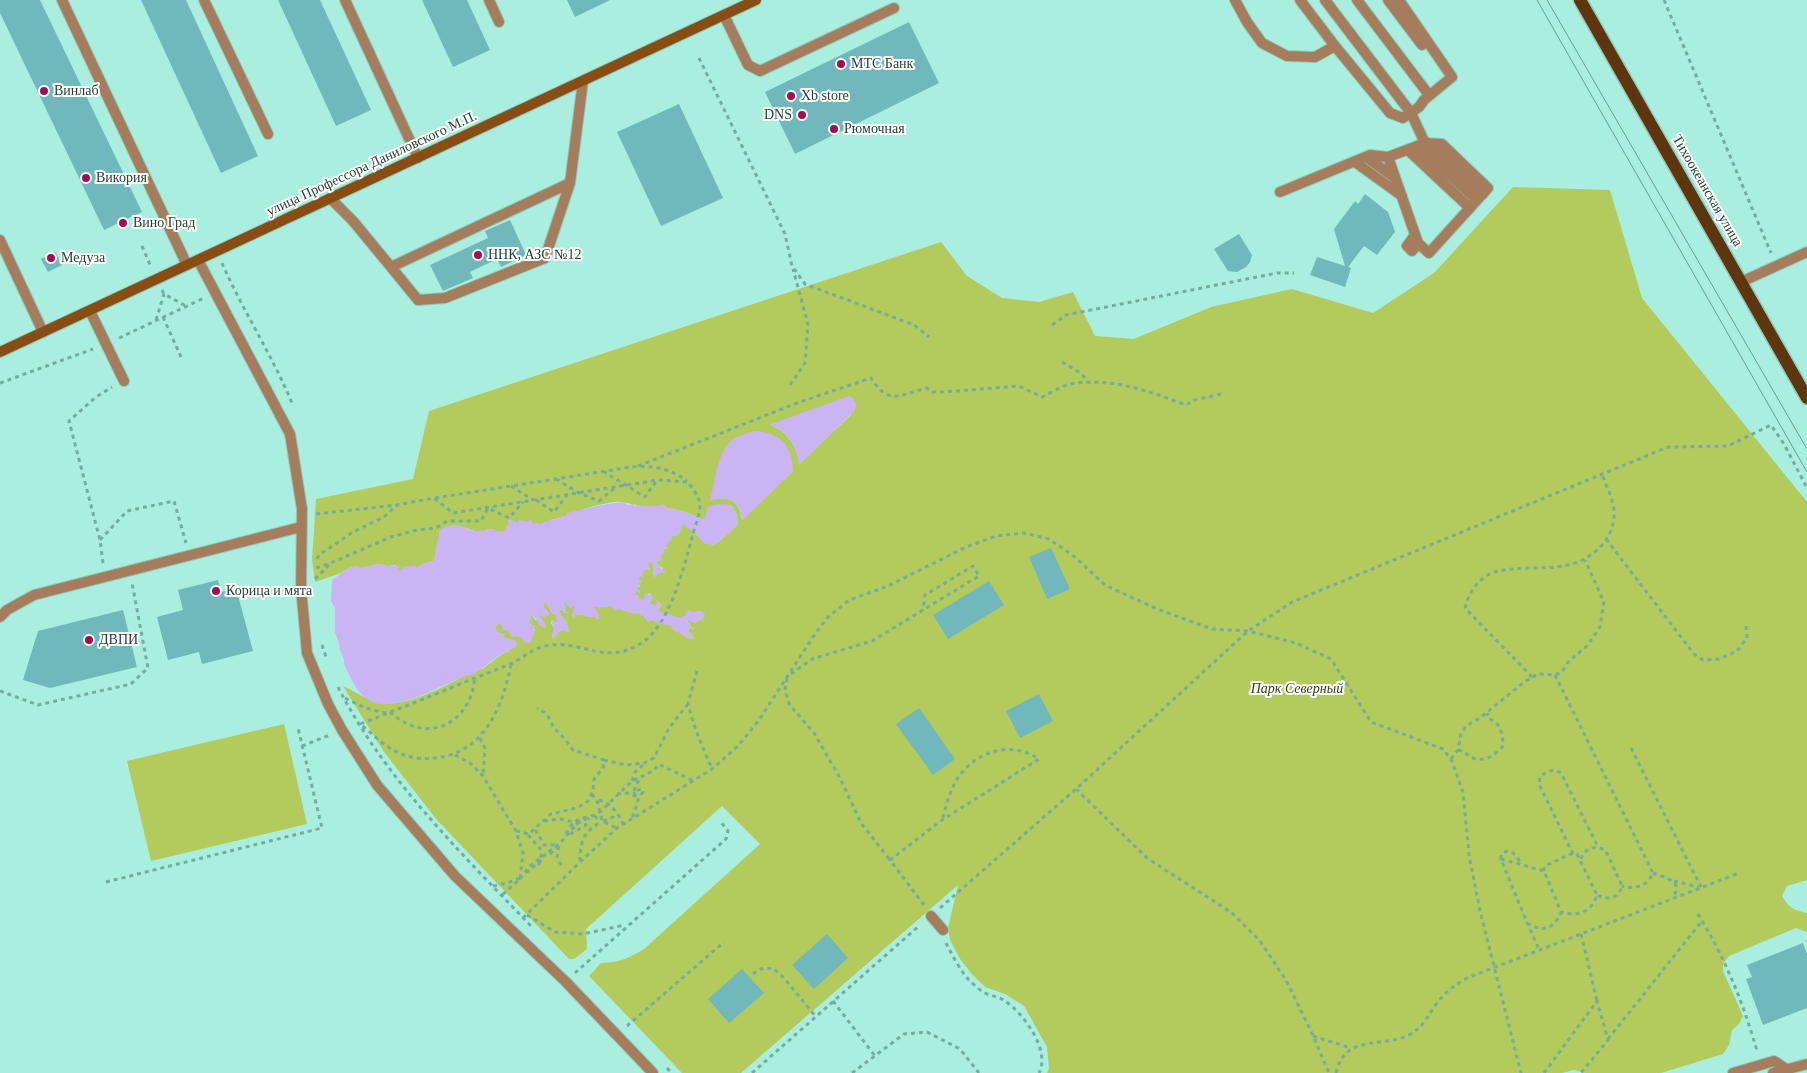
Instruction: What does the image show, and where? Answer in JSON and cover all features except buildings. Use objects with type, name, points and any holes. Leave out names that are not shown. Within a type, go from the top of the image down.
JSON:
[{"type":"main road","name":"улица Профессора Даниловского М.П.","points":[[0,352],[756,0]]},
{"type":"main road","name":"Тихоокеанская улица","points":[[1580,0],[1807,398]]},
{"type":"lane","points":[[62,0],[187,265]]},
{"type":"lane","points":[[204,0],[268,134]]},
{"type":"lane","points":[[345,0],[418,158]]},
{"type":"lane","points":[[488,0],[499,22]]},
{"type":"lane","points":[[1236,0],[1262,43],[1287,56],[1315,57],[1335,46]]},
{"type":"lane","points":[[1300,0],[1390,113],[1403,118],[1452,77],[1399,0]]},
{"type":"lane","points":[[1325,0],[1411,113],[1420,145],[1477,201]]},
{"type":"lane","points":[[1357,0],[1429,96]]},
{"type":"lane","points":[[1388,0],[1449,80]]},
{"type":"lane","points":[[724,15],[748,65],[760,71],[894,8]]},
{"type":"lane","points":[[330,198],[353,222],[418,300],[445,298],[545,258],[570,182],[583,82]]},
{"type":"lane","points":[[1280,192],[1370,155],[1387,159],[1420,145],[1442,144],[1487,186],[1487,190],[1429,253],[1417,239],[1396,178],[1387,159]]},
{"type":"lane","points":[[1366,157],[1396,178]]},
{"type":"lane","points":[[1355,162],[1402,196]]},
{"type":"lane","points":[[391,267],[570,182]]},
{"type":"lane","points":[[0,240],[43,332]]},
{"type":"lane","points":[[1741,282],[1807,252]]},
{"type":"lane","points":[[198,260],[290,434],[302,509],[300,588],[307,652],[328,704],[342,730],[378,785],[455,876],[566,982],[653,1073]]},
{"type":"lane","points":[[90,311],[124,381]]},
{"type":"lane","points":[[0,617],[7,610],[34,595],[301,527]]},
{"type":"lane","points":[[932,916],[942,930]]},
{"type":"lane","points":[[1733,1073],[1774,1061],[1786,1069]]},
{"type":"lane","points":[[1773,1073],[1807,1064]]},
{"type":"path","points":[[1664,0],[1777,266]]},
{"type":"path","points":[[699,58],[785,234],[808,324],[805,364],[790,385]]},
{"type":"path","points":[[217,251],[232,287],[280,375],[296,412]]},
{"type":"path","points":[[792,266],[805,284],[914,325],[930,336]]},
{"type":"path","points":[[1052,325],[1066,315],[1277,274],[1294,273]]},
{"type":"path","points":[[156,321],[164,294]]},
{"type":"path","points":[[162,317],[181,357]]},
{"type":"path","points":[[1062,362],[1076,370],[1086,380]]},
{"type":"path","points":[[638,466],[797,403],[871,378],[883,394],[894,397],[927,388],[932,392],[943,392],[1019,386],[1042,397],[1069,384],[1100,383],[1127,385],[1186,405],[1195,400],[1225,393]]},
{"type":"path","points":[[106,577],[100,540],[69,421],[96,397],[124,381]]},
{"type":"path","points":[[752,1073],[1076,789],[1248,631],[1292,602],[1668,447],[1728,446],[1771,426],[1784,444],[1807,488]]},
{"type":"path","points":[[313,515],[398,505],[638,466],[660,467],[676,473],[688,482],[695,491],[700,504],[676,595],[658,626],[642,642],[614,653],[594,652],[576,646],[560,644],[542,647],[511,664],[360,724]]},
{"type":"path","points":[[603,471],[645,497],[658,480]]},
{"type":"path","points":[[1532,677],[1464,608],[1468,596],[1479,581],[1498,571],[1568,566],[1585,560],[1598,550],[1611,532],[1614,512],[1610,494],[1602,474]]},
{"type":"path","points":[[556,479],[579,493],[599,501],[617,486]]},
{"type":"path","points":[[434,498],[453,513],[658,480],[688,482]]},
{"type":"path","points":[[511,486],[554,512],[567,495]]},
{"type":"path","points":[[100,540],[127,511],[174,501],[181,519],[189,556]]},
{"type":"path","points":[[488,508],[509,518],[523,502]]},
{"type":"path","points":[[398,505],[384,517],[330,546],[318,555],[310,569],[333,562],[391,537],[418,530],[436,528],[447,521],[481,520],[488,508]]},
{"type":"path","points":[[523,918],[617,828],[712,770],[738,746],[759,720],[827,618],[849,600],[886,587],[966,547],[996,536],[1024,533],[1049,540],[1075,557],[1105,585],[1157,609],[1212,629],[1248,631],[1296,643],[1331,659],[1371,722],[1443,749],[1451,760],[1463,792],[1469,855],[1480,911],[1521,1073]]},
{"type":"path","points":[[1606,539],[1694,654],[1703,660],[1719,659],[1737,651],[1747,638],[1746,626]]},
{"type":"path","points":[[1451,760],[1458,750],[1461,734],[1466,726],[1487,713],[1532,677],[1538,674],[1555,675],[1562,672],[1569,661],[1587,646],[1600,627],[1604,602],[1585,560]]},
{"type":"path","points":[[314,582],[316,577],[333,562]]},
{"type":"path","points":[[923,610],[925,595],[972,566],[979,576],[872,641],[812,659],[788,676],[785,689],[789,704],[814,733],[840,778],[862,823],[932,916]]},
{"type":"path","points":[[0,691],[38,706],[131,684],[148,668],[130,571]]},
{"type":"path","points":[[311,578],[312,587]]},
{"type":"path","points":[[320,637],[328,661]]},
{"type":"path","points":[[360,724],[384,744],[397,752],[412,757],[431,759],[455,754],[480,738],[494,718],[506,690],[511,664]]},
{"type":"path","points":[[632,781],[635,772],[654,758],[669,728],[688,704],[696,671]]},
{"type":"path","points":[[1555,675],[1653,873],[1673,881],[1701,887]]},
{"type":"path","points":[[343,696],[361,707],[375,712],[390,713],[410,726],[426,730],[440,727],[454,719],[464,710],[474,688],[475,677]]},
{"type":"path","points":[[336,683],[380,756],[432,822],[536,932]]},
{"type":"path","points":[[688,704],[696,731],[712,770]]},
{"type":"path","points":[[537,708],[547,714],[554,728],[573,750],[626,765],[644,764]]},
{"type":"path","points":[[1487,713],[1489,719]]},
{"type":"path","points":[[1460,742],[1466,752],[1474,758],[1484,759],[1495,755],[1503,746],[1503,736],[1494,720],[1480,718]]},
{"type":"path","points":[[106,882],[322,828],[298,728]]},
{"type":"path","points":[[302,746],[342,730]]},
{"type":"path","points":[[480,738],[485,748],[483,776]]},
{"type":"path","points":[[890,860],[942,820],[1039,759],[1028,752],[1008,748],[988,753],[970,764],[956,780],[942,820]]},
{"type":"path","points":[[1631,748],[1701,887]]},
{"type":"path","points":[[1458,750],[1466,752]]},
{"type":"path","points":[[455,754],[470,763],[483,776],[516,831],[523,853],[520,878]]},
{"type":"path","points":[[588,802],[592,794],[594,779],[602,768],[604,760]]},
{"type":"path","points":[[550,854],[579,821],[600,812],[632,781],[653,771],[659,764],[693,781]]},
{"type":"path","points":[[1527,923],[1535,928],[1543,929],[1557,921],[1561,912],[1544,867],[1573,854],[1577,854],[1581,860],[1597,895],[1603,899],[1617,896],[1621,892],[1622,886],[1606,851],[1598,847],[1561,773],[1557,770],[1551,770],[1540,778],[1540,784],[1573,854]]},
{"type":"path","points":[[632,819],[637,796],[634,791],[636,784],[642,776]]},
{"type":"path","points":[[634,791],[642,789],[643,792],[637,796]]},
{"type":"path","points":[[1076,789],[1147,858],[1232,913],[1260,941],[1286,980],[1329,1073]]},
{"type":"path","points":[[528,834],[535,830],[551,814],[577,808],[588,802],[627,793],[637,796]]},
{"type":"path","points":[[592,794],[598,800],[609,803],[623,824]]},
{"type":"path","points":[[598,800],[602,822]]},
{"type":"path","points":[[602,822],[613,817],[616,812]]},
{"type":"path","points":[[591,816],[596,817],[598,822],[596,826]]},
{"type":"path","points":[[585,826],[591,816]]},
{"type":"path","points":[[541,822],[560,818],[574,827],[585,826]]},
{"type":"path","points":[[574,827],[579,821]]},
{"type":"path","points":[[579,821],[584,822],[585,826]]},
{"type":"path","points":[[602,822],[617,828]]},
{"type":"path","points":[[566,982],[726,839],[728,831],[720,822]]},
{"type":"path","points":[[580,862],[583,838],[589,830],[606,824]]},
{"type":"path","points":[[502,895],[542,858],[535,830]]},
{"type":"path","points":[[516,831],[528,834],[545,846]]},
{"type":"path","points":[[492,886],[520,878],[529,867],[559,844]]},
{"type":"path","points":[[540,848],[543,849],[545,846],[559,844]]},
{"type":"path","points":[[559,844],[558,860],[563,866]]},
{"type":"path","points":[[1581,860],[1584,852],[1598,847]]},
{"type":"path","points":[[1500,858],[1504,852],[1508,851],[1516,854],[1521,864]]},
{"type":"path","points":[[1500,858],[1539,950]]},
{"type":"path","points":[[1500,858],[1544,871]]},
{"type":"path","points":[[1507,873],[1507,868],[1512,862]]},
{"type":"path","points":[[538,863],[538,868]]},
{"type":"path","points":[[1622,886],[1635,888],[1646,884],[1651,879],[1653,873]]},
{"type":"path","points":[[1313,1036],[1351,1048],[1372,1042],[1389,1041],[1410,1034],[1426,1021],[1436,1004],[1450,988],[1467,978],[1739,873]]},
{"type":"path","points":[[1672,898],[1677,891],[1673,881]]},
{"type":"path","points":[[1561,912],[1570,915],[1580,914],[1589,909],[1595,902],[1597,895]]},
{"type":"path","points":[[1698,914],[1714,940],[1746,1012],[1761,1065]]},
{"type":"path","points":[[527,915],[555,932],[562,933],[583,934],[628,925]]},
{"type":"path","points":[[1581,1073],[1702,921]]},
{"type":"path","points":[[942,930],[951,954],[968,979],[983,992],[1003,999],[1019,1011],[1032,1030],[1040,1048],[1041,1069],[1039,1073]]},
{"type":"path","points":[[1581,934],[1608,1040]]},
{"type":"path","points":[[616,1034],[724,942]]},
{"type":"path","points":[[753,974],[760,968],[772,968],[784,978],[816,1017]]},
{"type":"path","points":[[575,972],[582,979]]},
{"type":"path","points":[[833,1001],[875,1056]]},
{"type":"path","points":[[1544,1073],[1597,1001]]},
{"type":"path","points":[[620,1019],[633,1033]]},
{"type":"path","points":[[852,1073],[904,1034],[928,1032],[960,1049],[980,1073]]},
{"type":"path","points":[[1336,1073],[1338,1064],[1351,1048]]},
{"type":"path","points":[[666,1066],[672,1073]]},
{"type":"green space","name":"Парк Северный","points":[[1513,187],[1610,190],[1642,298],[1807,502],[1807,880],[1787,886],[1782,896],[1792,908],[1807,913],[1807,932],[1796,928],[1729,956],[1723,964],[1723,971],[1743,1016],[1739,1024],[1732,1030],[1729,1045],[1723,1054],[1661,1073],[1585,1073],[1574,1070],[1562,1073],[1047,1073],[1049,1069],[1047,1047],[1024,1006],[1005,994],[985,987],[960,959],[950,940],[948,928],[958,885],[741,1073],[682,1073],[589,976],[601,963],[623,959],[644,949],[760,844],[722,806],[586,929],[587,949],[574,959],[569,959],[437,820],[384,752],[343,686],[382,703],[401,702],[434,691],[480,670],[509,651],[511,641],[503,637],[495,628],[499,622],[507,630],[522,638],[532,636],[535,630],[529,622],[530,619],[532,620],[529,610],[535,620],[541,619],[538,614],[545,617],[549,614],[543,608],[545,601],[552,613],[558,616],[559,624],[552,620],[551,623],[554,628],[552,637],[560,631],[565,630],[568,632],[568,625],[559,609],[565,611],[564,600],[571,608],[576,604],[572,615],[574,618],[575,615],[580,614],[597,619],[599,618],[594,607],[611,606],[625,611],[641,613],[649,622],[651,620],[670,625],[687,637],[694,639],[688,630],[691,627],[686,619],[693,622],[697,612],[687,613],[680,618],[657,611],[658,603],[656,606],[649,604],[652,599],[650,593],[646,595],[643,601],[639,599],[638,595],[635,595],[637,587],[640,587],[637,581],[643,570],[647,570],[648,562],[653,563],[653,574],[661,572],[663,568],[657,565],[656,562],[672,536],[678,535],[683,523],[701,540],[713,545],[738,524],[736,512],[731,505],[705,520],[665,506],[649,507],[613,502],[589,507],[564,517],[550,520],[548,523],[534,525],[527,522],[517,523],[510,520],[504,531],[487,529],[482,533],[461,526],[446,527],[440,530],[434,561],[422,564],[419,569],[398,571],[396,565],[379,564],[361,568],[357,566],[315,582],[312,560],[316,499],[413,479],[429,411],[941,242],[967,276],[1002,298],[1039,302],[1073,292],[1095,336],[1134,339],[1211,307],[1292,289],[1373,313],[1434,273]],"holes":[[[852,414],[799,464],[796,451],[790,440],[776,427],[770,425]],[[793,471],[742,520],[738,507],[732,501],[722,498],[710,500]]]},
{"type":"green space","points":[[284,724],[307,824],[151,861],[127,761]]},
{"type":"shaded area","points":[[849,396],[853,398],[856,405],[855,410],[799,465],[794,445],[790,439],[781,430],[769,425]]},
{"type":"shaded area","points":[[754,431],[771,434],[783,442],[790,454],[793,471],[743,520],[739,508],[732,501],[717,499],[710,501],[720,458],[724,450],[735,438]]},
{"type":"shaded area","points":[[623,502],[628,505],[633,504],[634,506],[656,506],[663,504],[667,508],[682,511],[704,520],[708,507],[718,504],[731,505],[736,512],[738,524],[713,545],[703,543],[699,537],[683,524],[678,535],[672,536],[672,540],[669,541],[666,547],[669,549],[663,549],[665,552],[661,556],[661,561],[656,562],[666,572],[657,574],[654,579],[653,564],[648,562],[650,569],[643,571],[645,574],[641,573],[644,579],[640,576],[639,578],[642,583],[637,582],[640,587],[637,589],[641,591],[639,593],[637,591],[635,595],[638,595],[639,599],[642,598],[644,601],[644,593],[646,595],[652,594],[650,596],[654,597],[649,603],[656,605],[658,601],[662,605],[658,611],[680,618],[685,616],[688,610],[705,613],[703,619],[695,623],[686,620],[691,627],[694,627],[695,630],[689,628],[688,630],[694,639],[674,631],[671,625],[651,620],[648,622],[641,613],[641,617],[638,612],[635,612],[635,615],[620,609],[615,611],[611,606],[601,607],[600,609],[594,607],[599,615],[599,618],[596,620],[595,617],[587,617],[581,614],[576,615],[574,618],[572,615],[575,604],[571,609],[564,601],[566,608],[564,610],[569,614],[559,609],[568,626],[569,633],[565,630],[560,631],[553,640],[554,628],[551,620],[558,624],[555,617],[558,616],[552,613],[545,601],[543,608],[549,614],[545,618],[538,615],[543,620],[545,628],[539,625],[538,621],[529,611],[533,622],[530,619],[530,625],[535,625],[531,643],[526,643],[518,636],[512,637],[507,630],[502,630],[499,622],[495,628],[501,634],[505,634],[503,637],[516,641],[517,645],[495,658],[474,674],[401,702],[386,704],[372,702],[358,691],[344,664],[335,632],[335,608],[331,601],[332,580],[349,568],[357,566],[361,568],[379,564],[400,566],[398,570],[401,571],[404,567],[415,565],[417,568],[419,565],[420,568],[422,564],[434,561],[440,530],[447,526],[454,525],[477,531],[482,530],[482,533],[487,529],[504,531],[509,524],[508,520],[517,523],[520,519],[522,522],[523,520],[527,522],[530,519],[534,525],[537,522],[541,524],[558,519],[558,517],[567,516],[567,513]]},
{"type":"tram line","points":[[1537,0],[1807,472]]},
{"type":"tram line","points":[[1547,0],[1807,449]]},
{"type":"place","name":"МТС Банк","points":[[841,64]]},
{"type":"place","name":"Винлаб","points":[[44,91]]},
{"type":"place","name":"Xb store","points":[[791,96]]},
{"type":"place","name":"DNS","points":[[802,115]]},
{"type":"place","name":"Рюмочная","points":[[834,129]]},
{"type":"place","name":"Викория","points":[[86,178]]},
{"type":"place","name":"Вино Град","points":[[123,223]]},
{"type":"place","name":"ННК, АЗС №12","points":[[478,255]]},
{"type":"place","name":"Медуза","points":[[51,258]]},
{"type":"place","name":"Корица и мята","points":[[216,591]]},
{"type":"place","name":"ДВПИ","points":[[89,640]]}]
